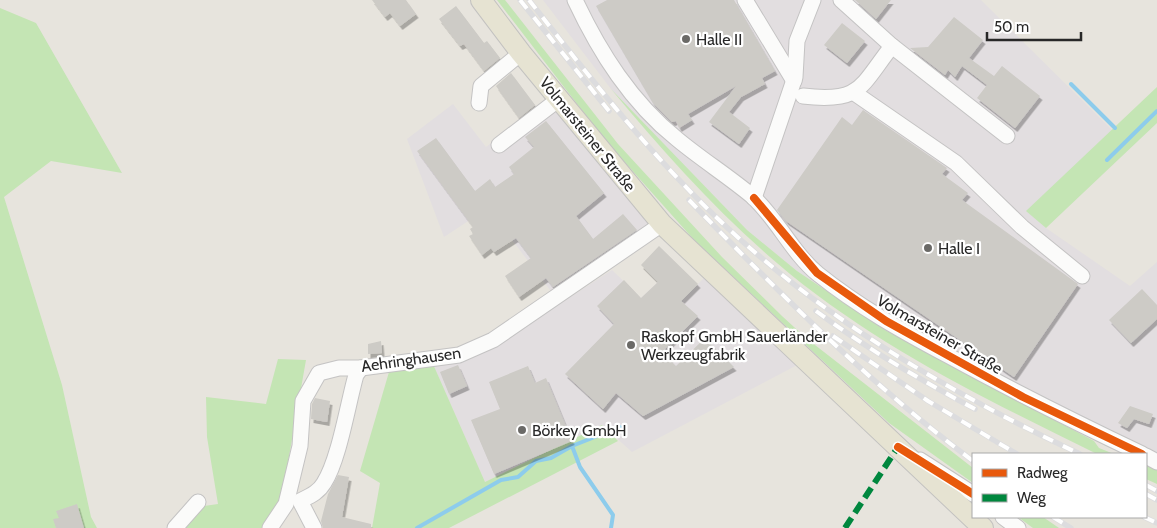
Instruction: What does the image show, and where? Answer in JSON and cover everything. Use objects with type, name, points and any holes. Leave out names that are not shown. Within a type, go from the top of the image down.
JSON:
[{"type":"main road","name":"Volmarsteiner Straße","points":[[481,0],[521,52],[662,224],[972,518]]},
{"type":"main road","name":"Volmarsteiner Straße","points":[[973,518],[983,528]]},
{"type":"street","name":"Volmarsteiner Straße","points":[[575,0],[594,40],[615,74],[651,114],[677,139],[754,198],[817,273],[886,321],[1023,397],[1140,453]]},
{"type":"street","points":[[746,0],[794,81]]},
{"type":"street","points":[[754,198],[794,81],[797,41],[813,0]]},
{"type":"street","points":[[841,0],[892,46],[1007,136]]},
{"type":"street","points":[[803,96],[838,98],[853,92],[860,88],[892,46]]},
{"type":"street","points":[[479,103],[481,86],[521,52]]},
{"type":"street","points":[[853,92],[956,164],[1022,227],[1082,276]]},
{"type":"street","points":[[498,145],[559,99]]},
{"type":"street","name":"Aehringhausen","points":[[270,528],[286,504],[300,446],[303,401],[310,385],[318,374],[339,368],[361,368],[459,355],[493,340],[662,224]]},
{"type":"street","points":[[314,528],[300,501],[314,495],[324,483],[332,466],[356,375],[361,368]]},
{"type":"street","name":"Volmarsteiner Straße","points":[[898,447],[972,493]]},
{"type":"street","points":[[175,528],[198,502]]},
{"type":"street","points":[[1004,518],[1018,528]]},
{"type":"shaded area","points":[[543,0],[981,0],[1112,130],[1027,211],[1046,228],[1130,286],[1157,262],[1157,465],[1147,460],[1147,453],[1133,453],[885,330],[797,271],[747,230],[611,89]]},
{"type":"shaded area","points":[[549,99],[652,226],[580,270],[553,294],[488,208],[444,237],[407,139],[453,104],[486,147]]},
{"type":"shaded area","points":[[612,270],[641,298],[658,282],[679,303],[711,271],[801,363],[632,452],[602,425],[485,482],[433,364],[509,337]]},
{"type":"green space","points":[[497,0],[505,0],[618,144],[722,257],[806,338],[972,467],[972,482],[889,423],[695,241],[604,139]]},
{"type":"green space","points":[[0,8],[36,23],[122,173],[51,161],[4,197],[62,385],[91,517],[97,528],[0,528]]},
{"type":"green space","points":[[1157,87],[1157,123],[1046,228],[1026,211]]},
{"type":"green space","points":[[611,89],[747,230],[797,271],[885,330],[1094,441],[1099,448],[1112,453],[1095,453],[938,373],[825,301],[790,274],[742,232],[696,186]]},
{"type":"green space","points":[[278,359],[306,360],[281,502],[263,528],[185,528],[204,506],[218,504],[207,437],[206,397],[266,404]]},
{"type":"green space","points":[[433,364],[485,482],[602,425],[618,441],[449,528],[372,528],[380,483],[360,471],[389,372]]},
{"type":"green space","points":[[1147,465],[1157,468],[1157,484],[1147,479]]},
{"type":"green space","points":[[1019,518],[1044,518],[1059,528],[1033,528]]},
{"type":"building","points":[[372,0],[406,0],[416,14],[400,26],[390,13],[385,17]]},
{"type":"building","name":"Halle II","points":[[607,0],[734,0],[775,71],[762,78],[765,84],[741,97],[729,112],[750,128],[739,144],[709,122],[736,86],[688,114],[692,120],[679,128],[676,121],[672,122],[653,103],[596,6]]},
{"type":"building","points":[[855,0],[891,0],[876,19]]},
{"type":"building","points":[[456,6],[484,43],[487,41],[500,58],[484,71],[464,44],[460,46],[439,19]]},
{"type":"building","points":[[954,17],[983,40],[969,58],[994,76],[1002,66],[1040,96],[1015,128],[977,98],[987,85],[962,66],[955,77],[948,70],[945,75],[910,48],[928,47]]},
{"type":"building","points":[[842,23],[865,41],[847,63],[824,45]]},
{"type":"building","points":[[511,73],[535,105],[519,118],[496,86]]},
{"type":"building","name":"Halle I","points":[[863,110],[947,168],[942,174],[968,193],[962,200],[1078,284],[1014,377],[786,221],[777,210],[842,117],[852,125]]},
{"type":"building","points":[[546,121],[604,193],[576,216],[593,239],[623,214],[637,230],[553,287],[546,278],[519,297],[505,276],[531,258],[516,238],[494,252],[491,248],[482,255],[469,236],[473,234],[470,229],[473,227],[417,151],[436,138],[475,191],[490,179],[495,187],[514,174],[509,167],[534,147],[525,137]]},
{"type":"building","name":"Raskopf GmbH Sauerländer Werkzeugfabrik","points":[[659,246],[698,284],[681,301],[698,316],[662,352],[676,366],[705,338],[734,367],[643,416],[616,393],[603,409],[565,374],[614,324],[597,306],[624,280],[641,298],[658,282],[641,265]]},
{"type":"building","points":[[1142,289],[1157,305],[1157,319],[1131,343],[1109,320]]},
{"type":"building","points":[[381,341],[382,353],[368,354],[368,344]]},
{"type":"building","points":[[458,365],[467,386],[449,394],[440,372]]},
{"type":"building","name":"Börkey GmbH","points":[[528,366],[535,383],[546,378],[572,441],[494,474],[471,420],[500,409],[489,382]]},
{"type":"building","points":[[315,398],[330,401],[327,422],[311,419],[312,404]]},
{"type":"building","points":[[1130,406],[1153,414],[1149,424],[1134,419],[1127,428],[1118,423]]},
{"type":"building","points":[[338,475],[349,477],[342,517],[371,524],[371,528],[323,528],[321,521],[328,494]]},
{"type":"building","points":[[77,504],[84,528],[56,528],[53,519],[59,518],[56,511]]},
{"type":"waterway","points":[[1071,84],[1115,128]]},
{"type":"waterway","points":[[1107,160],[1157,111]]},
{"type":"waterway","points":[[417,528],[501,480],[518,477],[536,461],[551,458],[572,446],[620,427]]},
{"type":"waterway","points":[[572,446],[580,467],[613,515],[611,528]]},
{"type":"railway","points":[[520,0],[609,111]]},
{"type":"railway","points":[[529,0],[604,94],[656,155],[712,213],[780,273],[820,304],[861,332],[946,385],[1078,453]]},
{"type":"railway","points":[[689,200],[826,336],[898,401],[972,460]]},
{"type":"railway","points":[[816,311],[894,363],[975,409]]},
{"type":"railway","points":[[833,336],[928,401],[1015,453]]},
{"type":"railway","points":[[1147,486],[1157,491]]},
{"type":"railway","points":[[1147,495],[1157,500]]},
{"type":"railway","points":[[1055,518],[1071,528]]},
{"type":"railway","points":[[1146,518],[1157,523]]},
{"type":"marked path","points":[[845,528],[898,447]]},
{"type":"cycle path","points":[[754,198],[817,273],[886,321],[1023,397],[1140,453]]},
{"type":"cycle path","points":[[898,447],[972,493]]},
{"type":"place","name":"Halle II","points":[[686,39]]},
{"type":"place","name":"Halle I","points":[[928,248]]},
{"type":"place","name":"Raskopf GmbH Sauerländer Werkzeugfabrik","points":[[631,345]]},
{"type":"place","name":"Börkey GmbH","points":[[522,430]]}]
